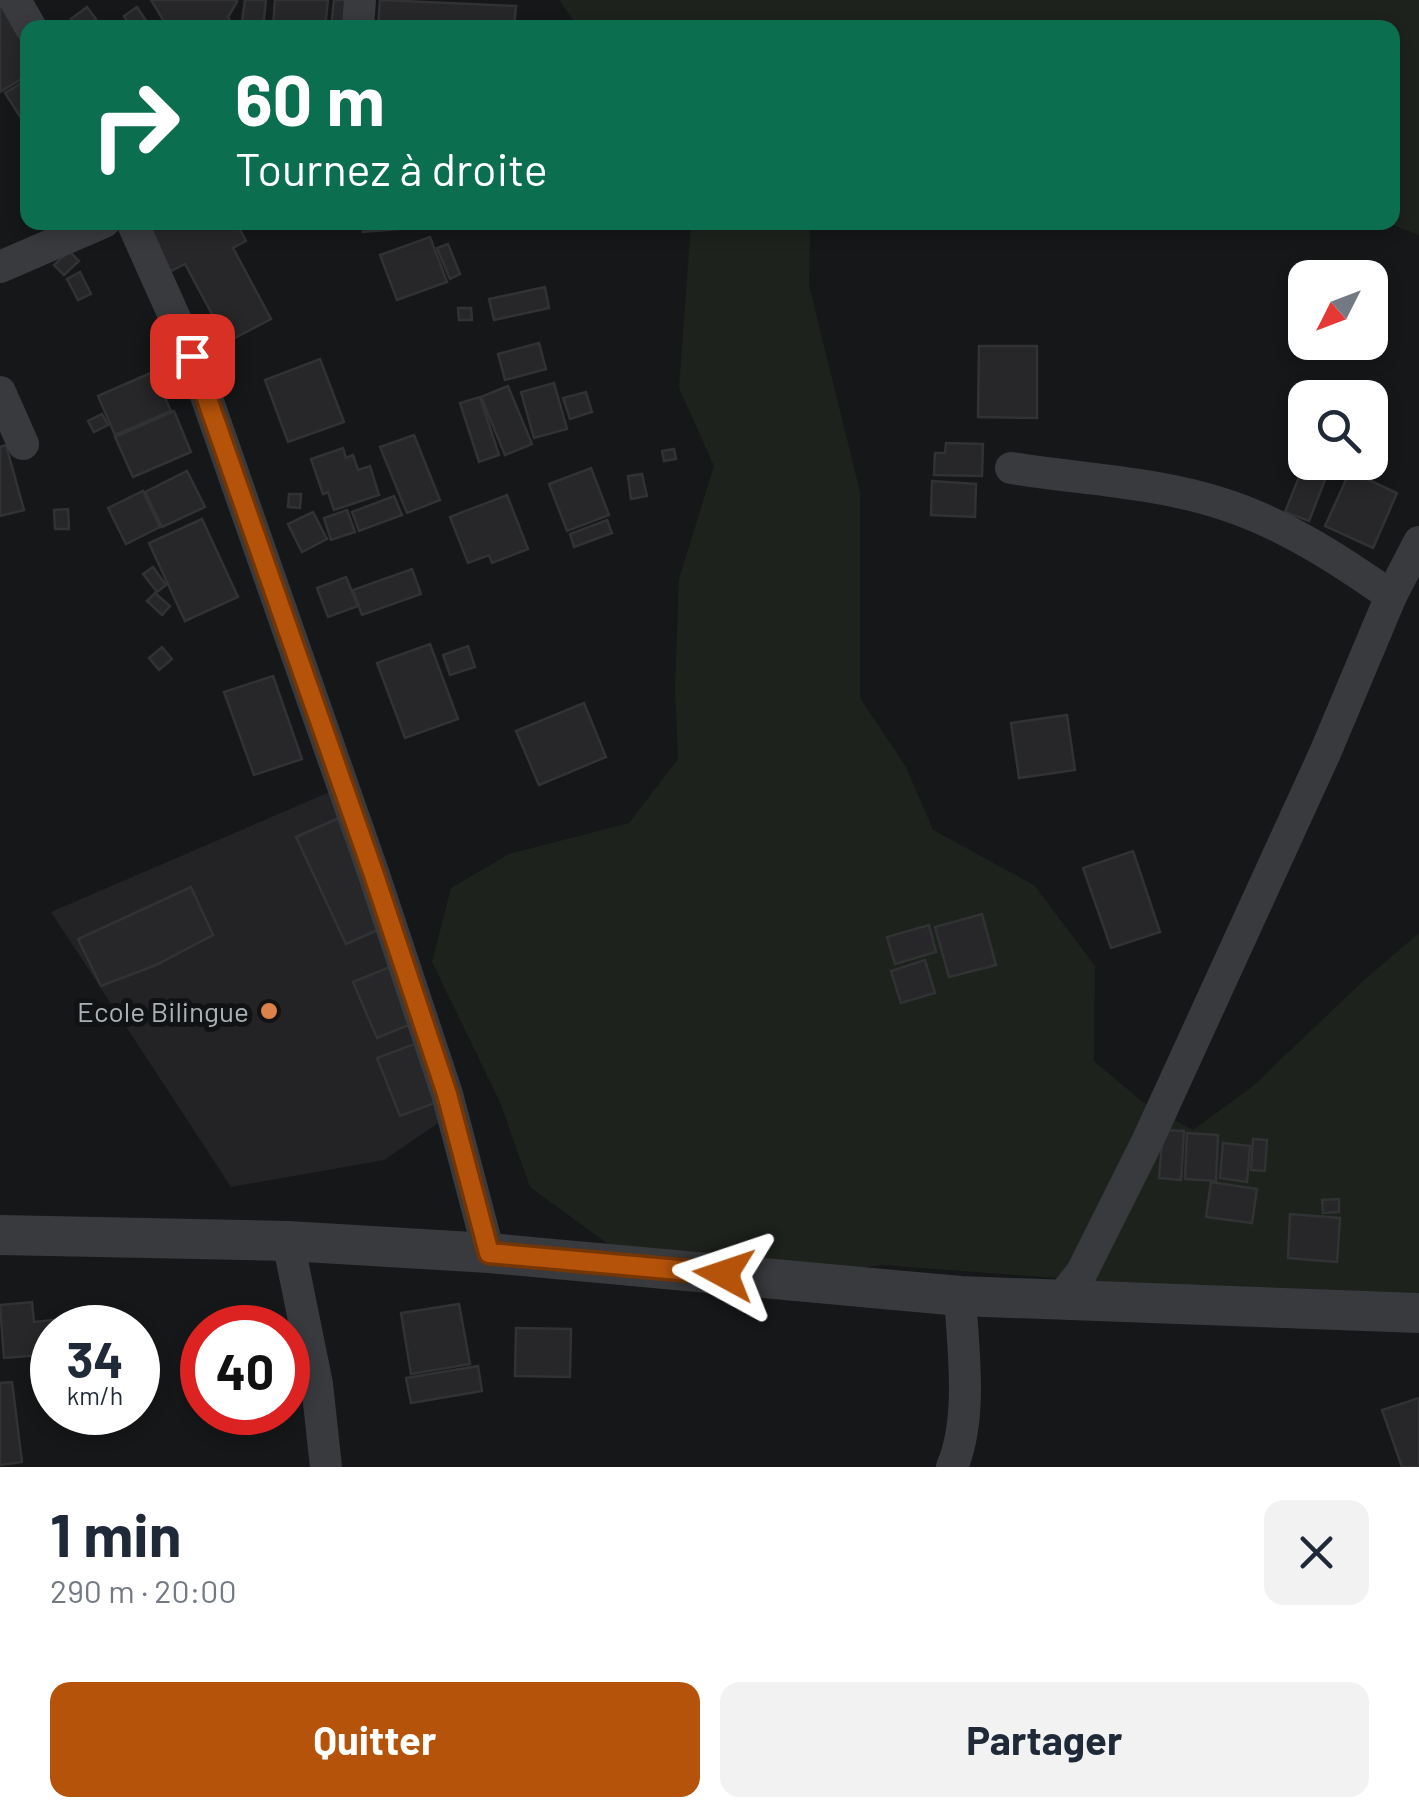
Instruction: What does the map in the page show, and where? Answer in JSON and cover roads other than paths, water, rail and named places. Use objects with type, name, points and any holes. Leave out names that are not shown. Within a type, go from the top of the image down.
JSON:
[{"type":"street","points":[[0,267],[86,230]]},
{"type":"street","points":[[136,230],[192,356],[373,872],[447,1094],[489,1253]]},
{"type":"street","points":[[1011,468],[1224,504],[1350,567],[1390,596]]},
{"type":"street","points":[[1059,1301],[1082,1272],[1140,1159],[1326,753],[1390,596],[1419,542]]},
{"type":"street","points":[[0,1235],[288,1241],[489,1253],[960,1296],[1419,1313]]},
{"type":"street","points":[[288,1241],[317,1384],[326,1467]]},
{"type":"street","points":[[952,1467],[957,1455],[966,1380],[960,1296]]},
{"type":"place","name":"Ecole Bilingue","points":[[269,1011]]}]
